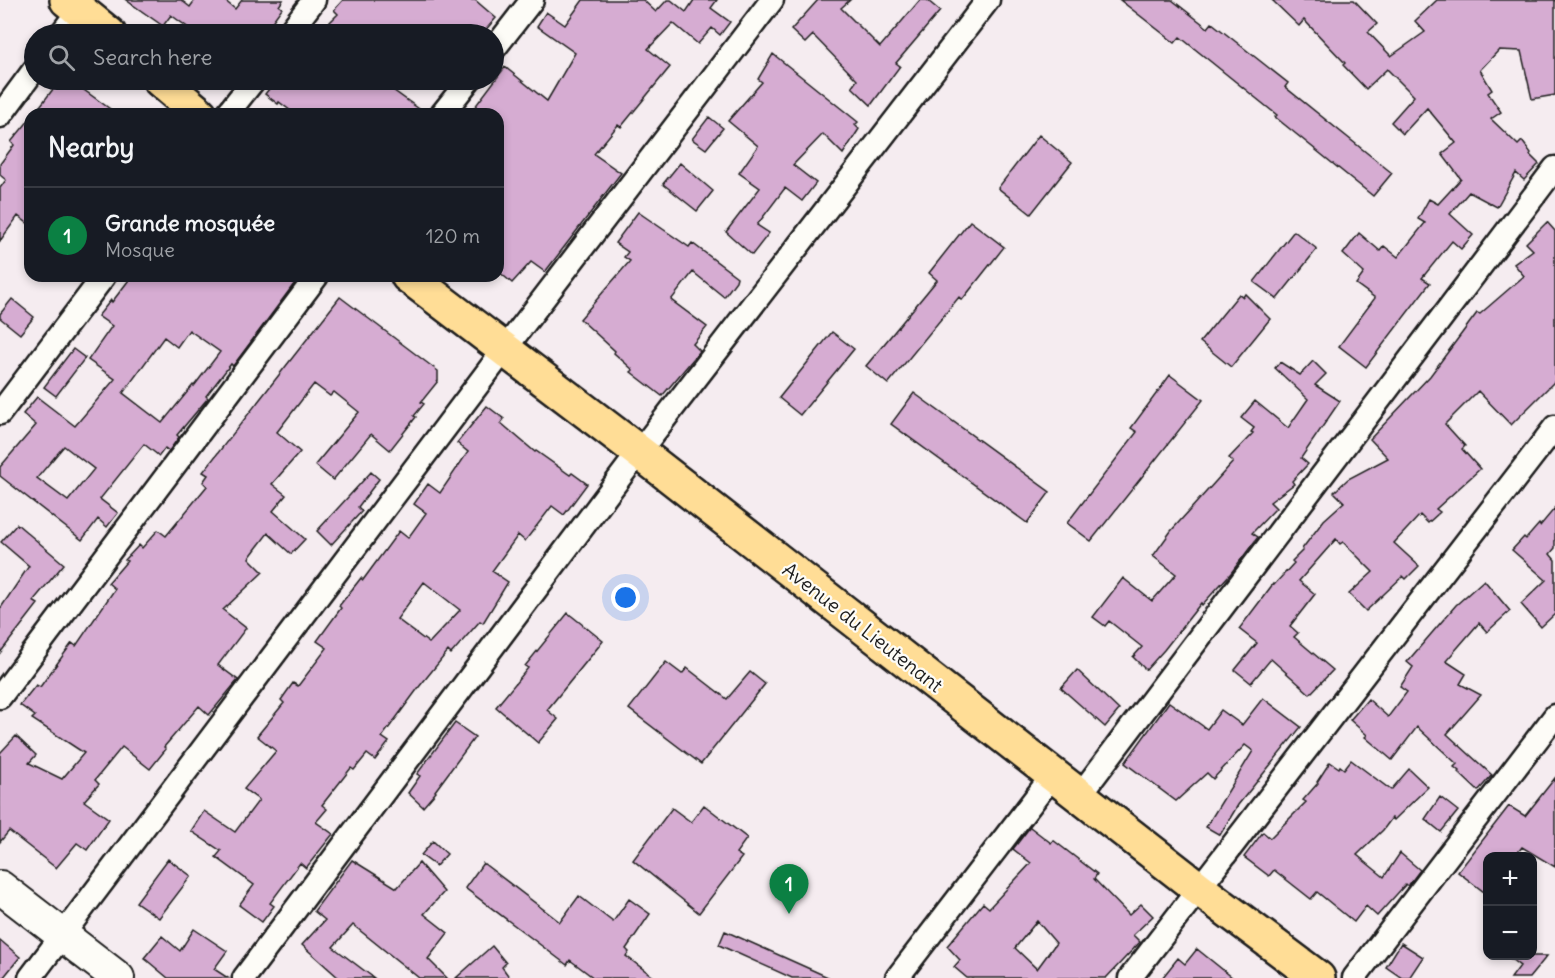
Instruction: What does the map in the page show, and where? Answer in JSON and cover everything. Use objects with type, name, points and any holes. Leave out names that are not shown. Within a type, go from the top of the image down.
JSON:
[{"type":"main road","points":[[74,11],[94,24]]},
{"type":"main road","points":[[172,90],[193,108]]},
{"type":"main road","name":"Avenue du Lieutenant","points":[[416,282],[639,452],[1198,888],[1318,978]]},
{"type":"street","points":[[296,24],[314,0]]},
{"type":"street","points":[[504,36],[532,0]]},
{"type":"street","points":[[30,978],[504,350],[772,0]]},
{"type":"street","points":[[244,978],[639,452],[988,0]]},
{"type":"street","points":[[0,116],[24,84]]},
{"type":"street","points":[[233,108],[246,90]]},
{"type":"street","points":[[447,108],[461,90]]},
{"type":"street","points":[[1080,795],[1555,168]]},
{"type":"street","points":[[0,413],[99,282]]},
{"type":"street","points":[[0,697],[312,282]]},
{"type":"street","points":[[1130,978],[1555,427]]},
{"type":"street","points":[[1354,978],[1555,717]]},
{"type":"street","points":[[897,978],[1053,775]]},
{"type":"street","points":[[0,887],[118,978]]},
{"type":"building","points":[[126,0],[181,0],[190,7],[195,0],[224,0],[235,9],[242,0],[283,0],[279,6],[282,8],[270,24],[183,24],[171,15],[164,24],[160,24]]},
{"type":"building","points":[[343,0],[475,0],[496,18],[491,24],[328,24],[338,14],[334,10]]},
{"type":"building","points":[[583,0],[643,0],[656,12],[667,0],[671,0],[686,12],[694,0],[717,0],[711,8],[730,22],[720,35],[712,28],[698,44],[673,23],[648,49],[670,67],[621,127],[618,125],[594,154],[621,173],[545,272],[531,262],[512,283],[504,276],[504,108],[474,108],[488,90],[504,90],[505,67],[547,101],[575,53],[537,26],[546,12],[565,25]]},
{"type":"building","points":[[818,0],[850,0],[841,8],[880,47],[920,0],[927,0],[940,11],[896,63],[900,66],[871,105],[852,87],[857,80],[813,35],[805,43],[791,30]]},
{"type":"building","points":[[1120,0],[1172,0],[1208,28],[1212,23],[1288,83],[1285,87],[1392,173],[1373,196],[1180,37],[1175,43]]},
{"type":"building","points":[[1272,0],[1354,0],[1377,24],[1368,32],[1391,56],[1425,32],[1415,21],[1437,0],[1555,0],[1555,95],[1532,99],[1521,51],[1499,50],[1480,70],[1492,90],[1488,93],[1501,112],[1491,119],[1518,145],[1522,141],[1531,153],[1530,155],[1539,164],[1524,180],[1516,173],[1497,207],[1469,192],[1450,214],[1473,235],[1461,249],[1452,241],[1422,278],[1430,283],[1366,367],[1339,346],[1375,298],[1356,284],[1364,273],[1343,254],[1359,233],[1380,251],[1384,246],[1398,257],[1425,223],[1418,219],[1429,199],[1438,204],[1461,179],[1442,154],[1456,143],[1427,108],[1403,134],[1391,122],[1414,96],[1387,69],[1366,89],[1304,20],[1299,26]]},
{"type":"building","points":[[773,54],[858,122],[855,125],[859,129],[843,154],[823,134],[793,165],[816,183],[802,201],[785,188],[757,225],[769,233],[752,255],[726,232],[760,188],[739,173],[758,146],[728,121],[762,82],[758,79]]},
{"type":"building","points":[[52,90],[84,90],[109,108],[39,108]]},
{"type":"building","points":[[268,90],[393,90],[418,108],[287,108],[265,94]]},
{"type":"building","points":[[709,117],[723,128],[706,149],[692,139]]},
{"type":"building","points":[[24,126],[24,220],[18,216],[0,241],[0,188],[6,180],[0,175],[0,164],[14,145],[11,142]]},
{"type":"building","points":[[1039,135],[1072,162],[1031,214],[998,188]]},
{"type":"building","points":[[680,163],[713,191],[697,211],[663,184]]},
{"type":"building","points":[[638,212],[689,247],[692,243],[737,277],[724,297],[693,272],[671,300],[707,327],[693,344],[700,351],[662,396],[631,372],[633,370],[614,353],[615,351],[580,319],[630,261],[624,257],[628,252],[615,243]]},
{"type":"building","points":[[970,221],[1004,247],[962,300],[959,297],[888,384],[866,366],[937,280],[929,273]]},
{"type":"building","points":[[1547,222],[1555,231],[1555,381],[1511,425],[1478,391],[1445,424],[1465,446],[1462,449],[1480,469],[1436,509],[1440,512],[1428,523],[1420,515],[1394,543],[1419,566],[1406,579],[1403,576],[1366,611],[1349,594],[1373,572],[1343,542],[1340,544],[1336,539],[1299,581],[1315,594],[1290,626],[1298,633],[1294,637],[1333,670],[1310,694],[1271,659],[1251,683],[1235,670],[1257,643],[1239,629],[1273,584],[1294,563],[1292,561],[1303,550],[1324,520],[1344,502],[1334,492],[1348,479],[1388,458],[1370,439],[1430,376],[1477,313],[1480,314],[1524,276],[1514,264],[1533,250],[1526,243]]},
{"type":"building","points":[[1294,231],[1317,249],[1277,299],[1254,282]]},
{"type":"building","points":[[127,282],[296,282],[233,366],[231,364],[206,396],[208,398],[177,435],[179,437],[169,451],[165,448],[159,456],[144,444],[100,499],[118,513],[107,527],[98,519],[82,540],[0,476],[0,467],[36,425],[23,414],[37,397],[75,426],[115,379],[88,360],[112,326],[98,316],[111,300],[112,302]],"holes":[[[189,330],[220,352],[162,423],[123,393],[164,337],[177,347]],[[64,446],[94,469],[68,501],[37,478]]]},
{"type":"building","points":[[1239,294],[1243,297],[1245,294],[1270,319],[1231,367],[1200,342]]},
{"type":"building","points":[[340,297],[438,371],[438,381],[421,402],[424,404],[414,416],[416,417],[390,450],[371,434],[333,480],[315,465],[359,412],[334,392],[330,396],[314,384],[277,432],[300,452],[272,484],[286,495],[273,511],[305,539],[291,554],[268,533],[249,558],[263,572],[223,610],[246,628],[218,665],[238,680],[209,715],[199,706],[164,747],[166,749],[150,769],[122,747],[95,780],[99,784],[84,801],[109,819],[87,850],[77,843],[56,868],[9,831],[0,842],[0,753],[16,736],[36,755],[29,763],[62,779],[84,753],[32,719],[35,716],[20,705],[36,685],[40,687],[72,643],[76,646],[115,589],[108,583],[127,561],[125,560],[139,545],[142,548],[158,530],[166,536],[207,486],[203,482],[208,475],[203,472]]},
{"type":"building","points":[[12,299],[34,317],[20,334],[0,318],[0,314]]},
{"type":"building","points":[[832,332],[854,349],[800,415],[779,398]]},
{"type":"building","points":[[73,349],[85,358],[56,396],[44,387]]},
{"type":"building","points":[[1313,361],[1326,374],[1315,385],[1340,401],[1301,458],[1308,464],[1292,481],[1294,484],[1270,502],[1276,508],[1252,533],[1258,537],[1231,573],[1202,605],[1201,603],[1146,670],[1133,657],[1142,647],[1109,621],[1105,626],[1093,617],[1123,578],[1152,601],[1176,574],[1153,556],[1171,531],[1233,462],[1229,458],[1253,433],[1251,432],[1254,428],[1241,418],[1255,401],[1288,428],[1308,399],[1275,368],[1280,362],[1300,375]]},
{"type":"building","points":[[1170,375],[1203,400],[1091,541],[1067,523],[1137,432],[1131,428]]},
{"type":"building","points":[[914,393],[1050,492],[1027,523],[891,424]]},
{"type":"building","points":[[487,406],[504,419],[501,423],[535,452],[587,484],[564,515],[552,506],[525,541],[518,535],[492,571],[508,582],[483,623],[480,621],[451,654],[448,651],[419,687],[382,737],[389,742],[375,760],[367,754],[354,770],[351,768],[322,805],[327,809],[316,822],[333,834],[306,868],[300,863],[270,903],[274,906],[262,922],[239,905],[254,885],[216,857],[221,851],[191,831],[204,811],[235,832],[259,800],[244,789],[276,751],[257,736],[284,703],[281,700],[293,683],[298,686],[327,648],[317,641],[341,608],[339,606],[361,578],[363,580],[399,531],[408,538],[426,513],[414,504],[428,484],[440,493],[468,452],[457,443]],"holes":[[[424,582],[460,610],[429,643],[397,619]]]},
{"type":"building","points":[[371,472],[379,479],[358,507],[362,511],[331,545],[317,531]]},
{"type":"building","points":[[1555,508],[1555,548],[1550,554],[1555,560],[1555,614],[1541,627],[1521,604],[1546,580],[1512,550],[1539,524],[1540,526]]},
{"type":"building","points":[[17,524],[64,564],[33,601],[38,604],[0,653],[0,609],[29,566],[1,542]]},
{"type":"building","points":[[1484,580],[1510,611],[1487,632],[1479,623],[1446,661],[1466,674],[1460,684],[1481,695],[1447,734],[1492,775],[1478,791],[1454,767],[1457,764],[1417,727],[1392,760],[1365,737],[1367,735],[1350,720],[1368,699],[1388,717],[1407,692],[1400,687],[1413,667],[1407,662],[1456,605]]},
{"type":"building","points":[[568,613],[603,641],[547,710],[558,719],[538,743],[496,707],[528,668],[525,666]]},
{"type":"building","points":[[666,662],[682,674],[687,668],[727,699],[750,672],[765,684],[701,764],[629,709]]},
{"type":"building","points":[[1077,670],[1119,710],[1105,727],[1061,688]]},
{"type":"building","points":[[1263,698],[1301,727],[1238,805],[1220,835],[1206,827],[1253,751],[1245,745],[1213,779],[1207,773],[1176,801],[1125,763],[1169,702],[1207,729],[1221,710],[1242,725]]},
{"type":"building","points":[[455,723],[475,737],[423,807],[408,793],[420,776],[417,774]]},
{"type":"building","points":[[1351,760],[1391,790],[1409,769],[1428,787],[1394,820],[1392,818],[1357,855],[1384,877],[1400,853],[1420,870],[1408,886],[1406,884],[1377,916],[1366,906],[1354,922],[1317,892],[1311,899],[1274,870],[1269,876],[1244,857],[1263,832],[1270,838],[1306,802],[1303,800],[1318,783],[1330,762],[1344,769]]},
{"type":"building","points":[[1555,778],[1555,867],[1537,856],[1537,852],[1530,852],[1522,847],[1518,852],[1483,852],[1483,891],[1458,872],[1509,806],[1525,816]]},
{"type":"building","points":[[1440,797],[1458,811],[1441,832],[1425,819]]},
{"type":"building","points":[[704,805],[747,838],[736,853],[742,857],[699,913],[633,860],[672,808],[691,822]]},
{"type":"building","points":[[1030,827],[1051,843],[1053,840],[1097,874],[1094,879],[1129,915],[1141,904],[1153,916],[1133,935],[1140,942],[1106,978],[967,978],[954,967],[960,960],[947,946],[983,903],[989,908],[1031,863],[1013,849]],"holes":[[[1037,921],[1056,943],[1037,969],[1015,948]]]},
{"type":"building","points":[[433,841],[447,854],[436,866],[421,855]]},
{"type":"building","points":[[168,859],[191,876],[159,918],[136,902]]},
{"type":"building","points":[[352,860],[397,888],[419,863],[444,892],[424,914],[448,933],[428,959],[447,978],[419,978],[353,925],[333,947],[374,978],[339,978],[302,945],[325,920],[314,911]]},
{"type":"building","points":[[483,863],[560,922],[579,896],[613,922],[629,899],[650,914],[626,949],[629,952],[626,956],[655,978],[594,978],[570,960],[567,965],[465,888]]},
{"type":"building","points":[[194,929],[227,951],[214,969],[228,978],[168,978],[144,958],[162,936],[180,951]]},
{"type":"building","points":[[725,931],[830,978],[792,978],[719,945]]},
{"type":"building","points":[[0,940],[20,957],[3,978],[0,978]]},
{"type":"building","points":[[1401,943],[1423,957],[1409,978],[1402,978],[1386,967]]},
{"type":"building","points":[[492,946],[506,963],[502,967],[510,978],[456,978]]},
{"type":"building","points":[[1197,949],[1233,978],[1162,978],[1178,958],[1185,964]]},
{"type":"building","points":[[1537,956],[1547,956],[1529,978],[1511,978],[1520,966],[1512,960],[1537,960]]},
{"type":"place","name":"Grande mosquée","points":[[789,914]]}]
